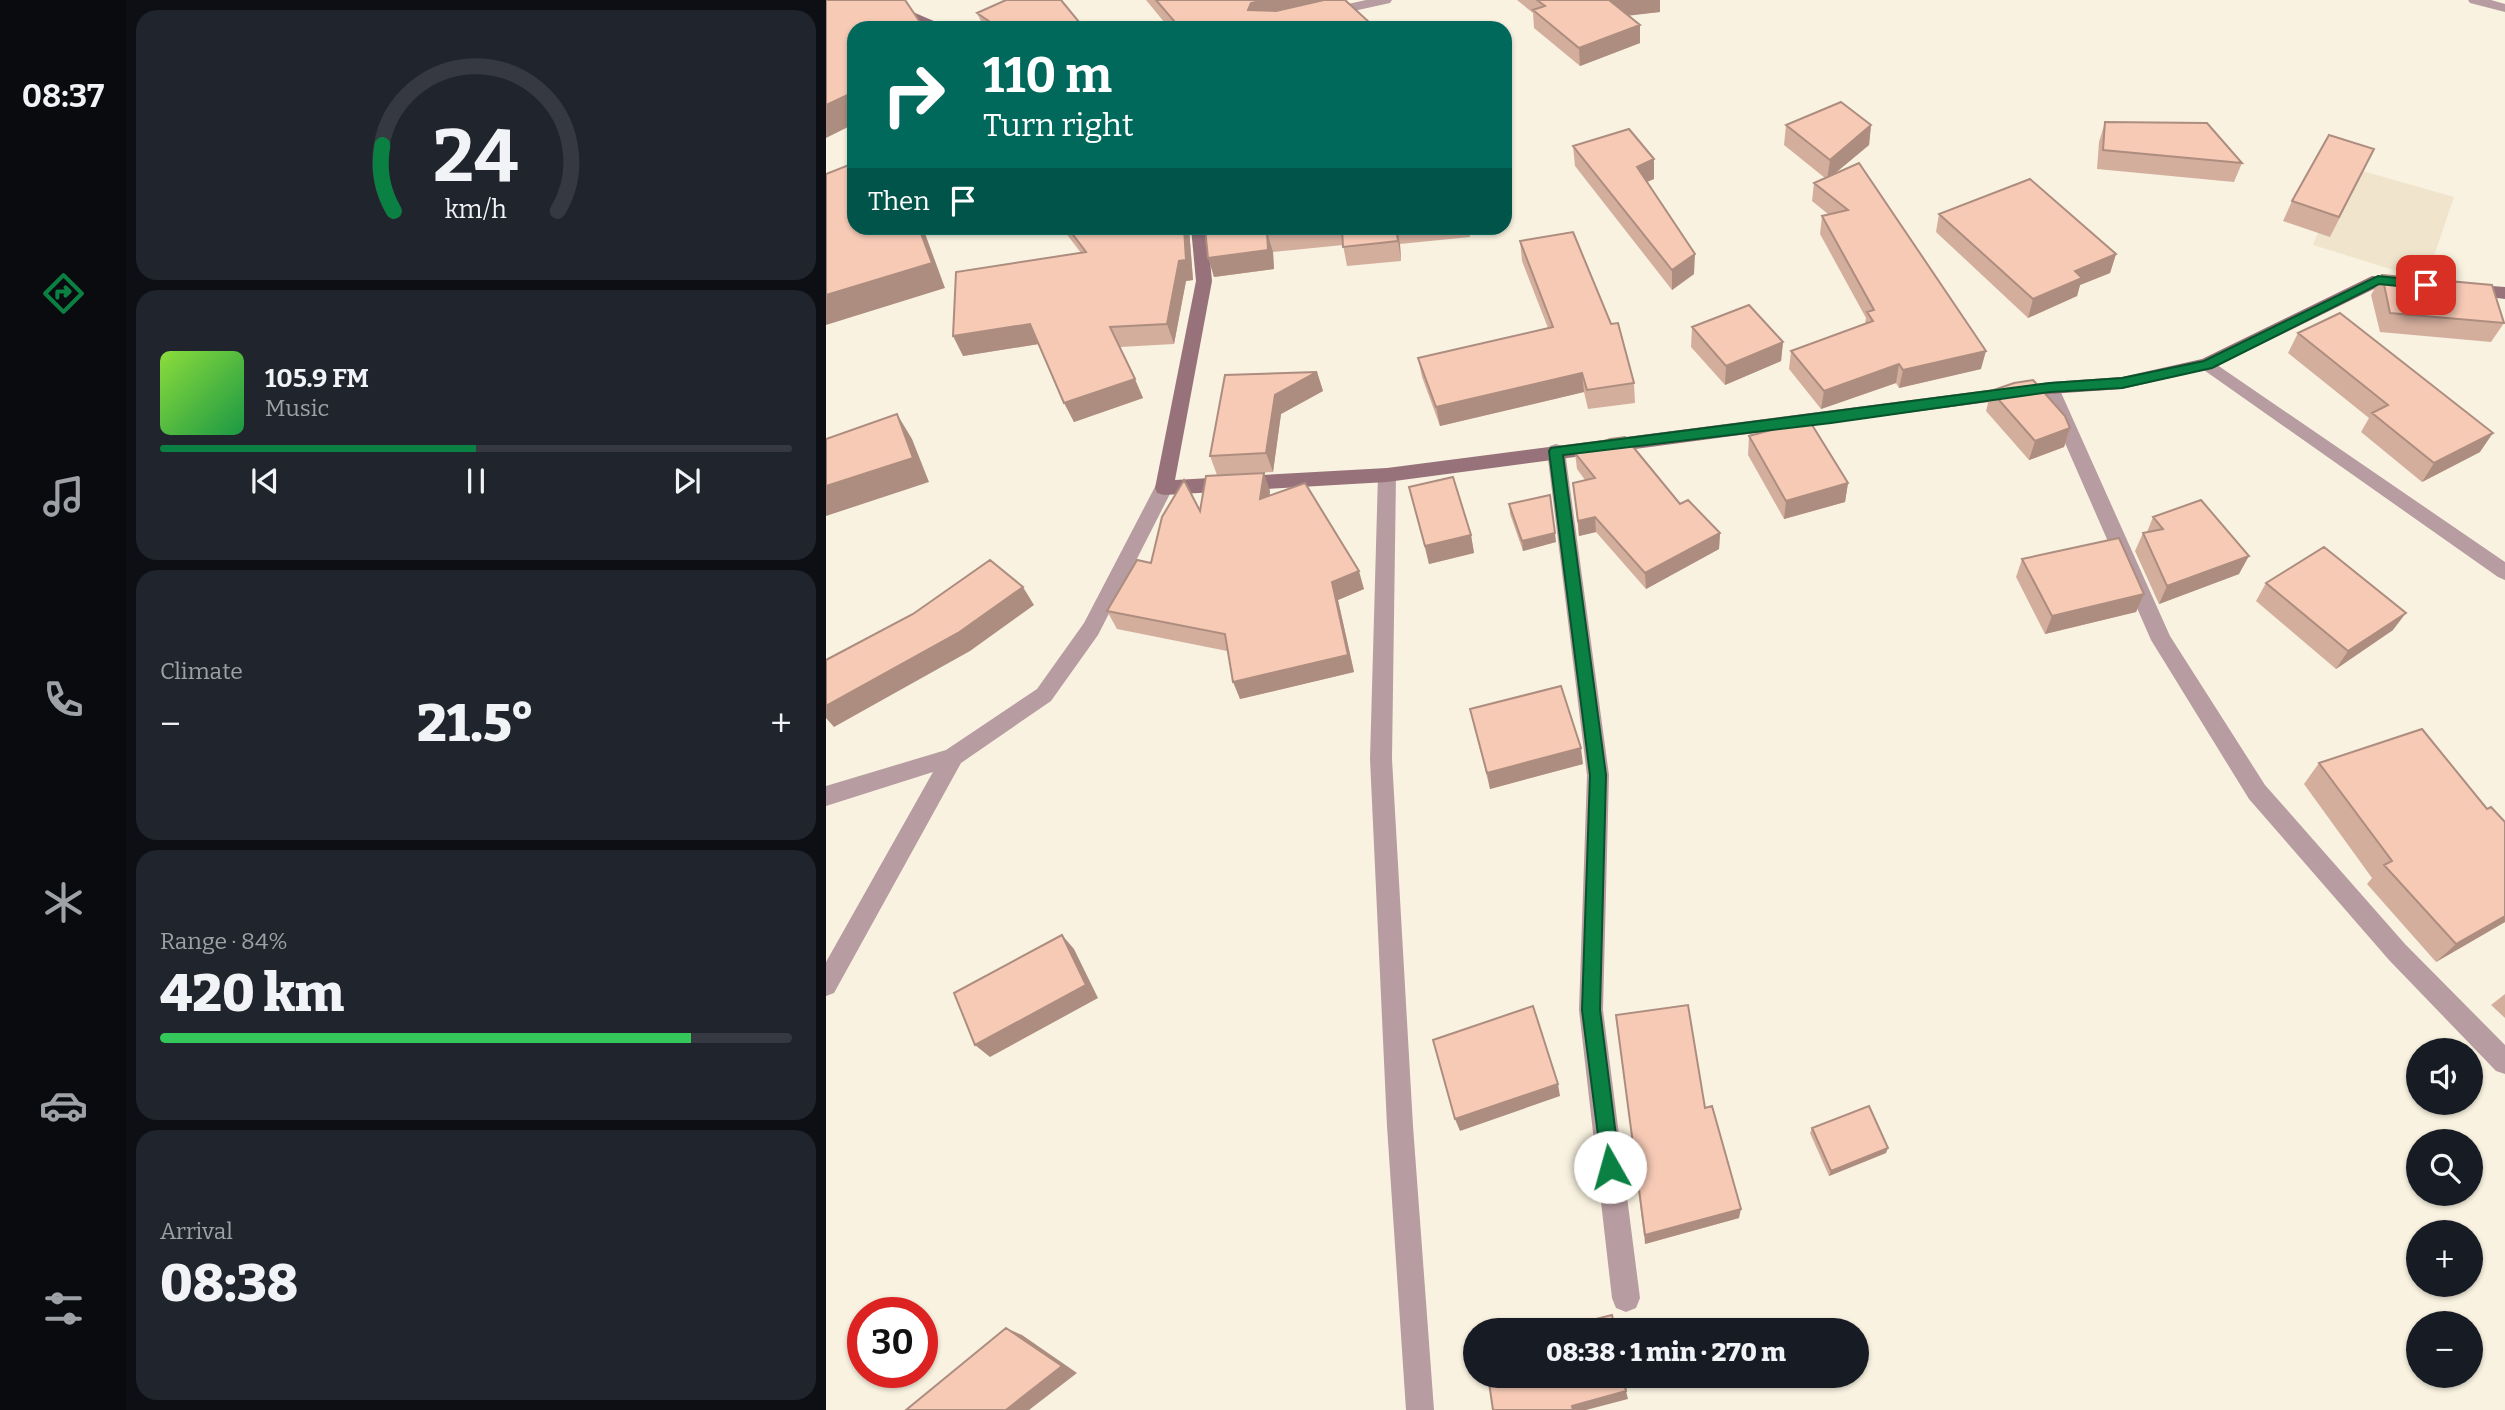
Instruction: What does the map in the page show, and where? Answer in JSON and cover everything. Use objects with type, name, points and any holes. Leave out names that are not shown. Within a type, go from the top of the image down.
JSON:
[{"type":"street","points":[[873,0],[926,21]]},
{"type":"street","points":[[1311,17],[1385,0]]},
{"type":"street","points":[[2475,0],[2505,8]]},
{"type":"street","points":[[826,796],[953,757],[1044,695],[1091,629],[1164,488],[1204,281],[1200,235]]},
{"type":"street","points":[[1164,488],[1387,475],[2050,387],[2122,383],[2207,364],[2378,280],[2419,284]]},
{"type":"street","points":[[2446,287],[2505,293]]},
{"type":"street","points":[[2207,364],[2505,572]]},
{"type":"street","points":[[2050,387],[2161,640],[2257,792],[2397,952],[2505,1062]]},
{"type":"street","points":[[1556,451],[1598,775],[1591,1010],[1626,1298]]},
{"type":"street","points":[[1387,475],[1381,759],[1399,1126],[1420,1410]]},
{"type":"street","points":[[826,985],[953,757]]},
{"type":"shaded area","points":[[2345,166],[2454,197],[2426,280],[2313,245]]},
{"type":"building","points":[[826,0],[905,0],[919,21],[847,21],[847,95],[826,105]]},
{"type":"building","points":[[1006,0],[1061,0],[1078,21],[989,21],[977,13]]},
{"type":"building","points":[[1156,0],[1264,0],[1251,3],[1248,10],[1276,11],[1324,0],[1345,0],[1368,21],[1174,21]]},
{"type":"building","points":[[1537,0],[1609,0],[1640,25],[1579,48],[1533,10],[1545,6]]},
{"type":"building","points":[[1841,102],[1871,125],[1830,160],[1786,125]]},
{"type":"building","points":[[2105,122],[2207,123],[2242,163],[2103,150]]},
{"type":"building","points":[[1629,129],[1654,159],[1637,167],[1695,254],[1672,270],[1573,146]]},
{"type":"building","points":[[2329,135],[2374,149],[2339,217],[2292,201]]},
{"type":"building","points":[[1859,163],[1986,351],[1903,370],[1899,364],[1824,391],[1791,351],[1873,321],[1867,312],[1874,310],[1822,216],[1848,210],[1814,183]]},
{"type":"building","points":[[847,166],[847,235],[922,235],[932,263],[826,295],[826,174]]},
{"type":"building","points":[[2030,179],[2116,254],[2075,271],[2082,278],[2033,299],[1939,214]]},
{"type":"building","points":[[1573,232],[1611,324],[1618,323],[1634,383],[1587,390],[1582,373],[1436,407],[1418,358],[1553,327],[1520,241]]},
{"type":"building","points":[[1073,235],[1184,235],[1186,260],[1179,261],[1167,324],[1110,327],[1135,379],[1064,403],[1030,324],[953,336],[956,272],[1086,252]]},
{"type":"building","points":[[1206,235],[1267,235],[1268,250],[1208,258]]},
{"type":"building","points":[[1342,235],[1397,235],[1398,241],[1343,247]]},
{"type":"building","points":[[2382,275],[2492,285],[2504,323],[2390,313]]},
{"type":"building","points":[[1749,305],[1783,342],[1726,366],[1692,327]]},
{"type":"building","points":[[2340,313],[2493,433],[2434,463],[2372,413],[2388,405],[2298,333]]},
{"type":"building","points":[[1317,372],[1275,395],[1266,453],[1210,456],[1225,375]]},
{"type":"building","points":[[2033,380],[2065,416],[2070,428],[2035,441],[1991,391]]},
{"type":"building","points":[[897,414],[913,458],[826,486],[826,439]]},
{"type":"building","points":[[1809,420],[1848,483],[1786,501],[1749,436]]},
{"type":"building","points":[[1625,437],[1680,504],[1688,500],[1720,533],[1645,573],[1595,517],[1578,521],[1573,483],[1595,478],[1575,453],[1610,439]]},
{"type":"building","points":[[1264,473],[1260,499],[1305,483],[1359,571],[1332,582],[1348,655],[1233,682],[1225,634],[1107,611],[1137,560],[1151,563],[1162,517],[1184,480],[1200,511],[1206,476]]},
{"type":"building","points":[[1453,477],[1471,535],[1425,546],[1409,487]]},
{"type":"building","points":[[1550,495],[1555,533],[1522,541],[1509,504]]},
{"type":"building","points":[[2201,500],[2249,556],[2167,586],[2143,533],[2163,529],[2153,517]]},
{"type":"building","points":[[2119,538],[2144,594],[2052,616],[2022,559]]},
{"type":"building","points":[[2324,547],[2406,613],[2348,651],[2266,583]]},
{"type":"building","points":[[990,560],[1023,587],[958,633],[826,706],[826,660],[913,614]]},
{"type":"building","points":[[1561,686],[1581,748],[1487,773],[1470,709]]},
{"type":"building","points":[[2422,729],[2487,809],[2491,807],[2505,822],[2505,916],[2456,944],[2384,865],[2392,861],[2319,763]]},
{"type":"building","points":[[1062,935],[1086,985],[975,1045],[954,993]]},
{"type":"building","points":[[1688,1005],[1705,1108],[1712,1106],[1741,1209],[1645,1235],[1616,1015]]},
{"type":"building","points":[[1533,1006],[1558,1084],[1455,1119],[1433,1040]]},
{"type":"building","points":[[1869,1106],[1888,1148],[1831,1171],[1812,1128]]},
{"type":"building","points":[[1006,1328],[1062,1366],[1006,1410],[906,1410],[933,1388],[938,1388],[938,1384]]},
{"type":"building","points":[[1490,1388],[1625,1388],[1626,1391],[1572,1406],[1573,1410],[1493,1410]]},
{"type":"route","points":[[1610,1167],[1591,1010],[1598,775],[1556,451],[1831,418],[2050,387],[2122,383],[2207,364],[2378,280],[2426,285]]}]
